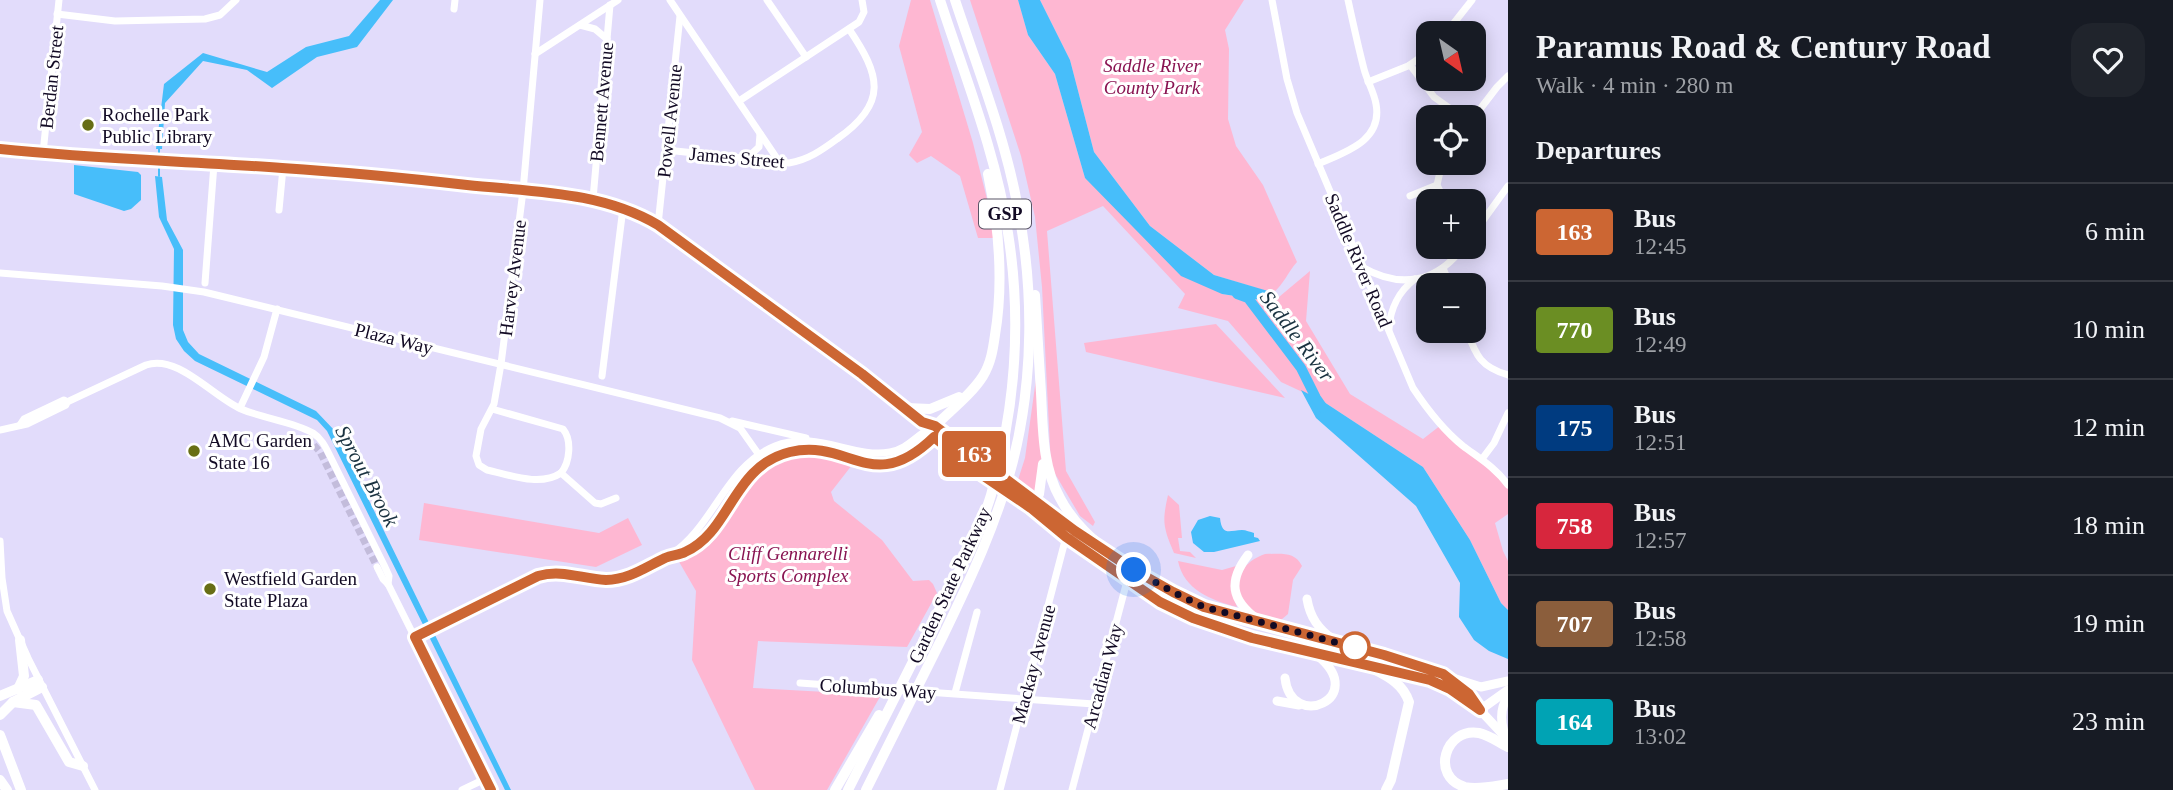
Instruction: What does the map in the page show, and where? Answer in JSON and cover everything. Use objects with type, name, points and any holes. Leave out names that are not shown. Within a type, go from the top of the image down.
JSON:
[{"type":"highway","name":"Garden State Parkway","points":[[888,704],[898,692],[983,519],[1009,410],[1015,357],[1012,262],[997,179],[940,0]]},
{"type":"highway","name":"Garden State Parkway","points":[[866,790],[983,551],[1011,470],[1021,423],[1028,359],[1026,264],[1017,200],[1000,138],[955,0]]},
{"type":"highway","points":[[929,429],[973,388],[988,367],[998,321],[1000,269],[993,195],[964,76]]},
{"type":"highway","points":[[1017,200],[1033,272],[1048,469],[1060,500],[1079,526],[1114,557]]},
{"type":"highway","points":[[906,408],[920,410],[939,406],[973,388]]},
{"type":"highway","points":[[1033,504],[1040,494],[1043,478],[1044,436]]},
{"type":"highway","points":[[18,689],[24,676],[20,640]]},
{"type":"highway","points":[[1366,665],[1400,685],[1409,702],[1391,780],[1386,790]]},
{"type":"highway","points":[[0,696],[40,683]]},
{"type":"highway","points":[[0,715],[40,683]]},
{"type":"highway","points":[[13,702],[36,705],[69,762],[83,766]]},
{"type":"highway","points":[[835,790],[888,704]]},
{"type":"highway","points":[[848,790],[888,704]]},
{"type":"highway","points":[[1508,742],[1476,733],[1465,733],[1454,739],[1443,760],[1450,777],[1466,788],[1508,786]]},
{"type":"highway","points":[[0,735],[21,790]]},
{"type":"highway","points":[[0,757],[21,790]]},
{"type":"highway","points":[[0,780],[7,790]]},
{"type":"highway","points":[[1502,790],[1508,786]]},
{"type":"main road","points":[[0,149],[283,168],[593,199],[623,208],[658,225],[906,408],[929,429],[1033,504],[1146,577],[1204,607],[1338,643],[1481,687],[1508,681]]},
{"type":"main road","points":[[1033,504],[1066,537],[1127,581],[1160,602],[1193,618],[1238,634],[1430,680],[1450,689],[1480,710]]},
{"type":"main road","points":[[1248,555],[1239,567],[1234,590],[1247,612],[1261,622]]},
{"type":"main road","points":[[1307,599],[1315,622],[1338,643]]},
{"type":"main road","points":[[1277,701],[1314,706],[1329,699],[1336,688],[1335,677],[1314,653]]},
{"type":"main road","points":[[1443,674],[1469,694],[1508,742]]},
{"type":"main road","points":[[1285,678],[1291,695],[1305,706]]},
{"type":"main road","points":[[1480,710],[1508,690]]},
{"type":"main road","points":[[1508,696],[1502,707],[1501,720],[1508,742]]},
{"type":"street","name":"Berdan Street","points":[[43,153],[59,0]]},
{"type":"street","points":[[57,13],[115,20],[205,19],[220,15],[236,0]]},
{"type":"street","points":[[454,9],[455,0]]},
{"type":"street","name":"Harvey Avenue","points":[[540,0],[523,191],[500,364],[492,409],[481,429],[476,456],[480,466],[487,470],[539,480],[561,474]]},
{"type":"street","points":[[536,54],[618,0]]},
{"type":"street","points":[[670,0],[780,163]]},
{"type":"street","points":[[766,0],[806,57]]},
{"type":"street","points":[[738,101],[849,29],[862,17],[862,0]]},
{"type":"street","name":"Saddle River Road","points":[[1272,0],[1291,96],[1413,388],[1448,432],[1482,459],[1508,485]]},
{"type":"street","points":[[1318,164],[1364,142],[1373,129],[1377,113],[1348,0]]},
{"type":"street","points":[[1455,21],[1472,0]]},
{"type":"street","name":"Bennett Avenue","points":[[593,199],[610,5]]},
{"type":"street","name":"Powell Avenue","points":[[658,225],[680,16]]},
{"type":"street","points":[[580,24],[596,29],[607,39]]},
{"type":"street","name":"James Street","points":[[666,150],[780,163],[798,162],[816,155],[853,128],[866,114],[873,96],[872,69],[849,29]]},
{"type":"street","points":[[1368,82],[1416,61]]},
{"type":"street","points":[[1410,65],[1434,97],[1445,105]]},
{"type":"street","points":[[1484,105],[1508,76]]},
{"type":"street","points":[[746,159],[759,147],[761,133]]},
{"type":"street","points":[[205,283],[214,164]]},
{"type":"street","points":[[279,210],[283,168]]},
{"type":"street","points":[[1439,175],[1439,189]]},
{"type":"street","points":[[1410,196],[1437,185]]},
{"type":"street","points":[[1486,215],[1508,186]]},
{"type":"street","points":[[602,376],[623,208]]},
{"type":"street","points":[[1431,273],[1443,268],[1452,259]]},
{"type":"street","points":[[1362,266],[1397,281],[1416,279]]},
{"type":"street","points":[[1443,268],[1445,273]]},
{"type":"street","name":"Plaza Way","points":[[3,275],[169,287],[277,309],[720,418],[740,428],[764,462]]},
{"type":"street","points":[[1389,332],[1391,314],[1398,298],[1416,279]]},
{"type":"street","points":[[240,408],[270,340],[277,309]]},
{"type":"street","points":[[1473,343],[1480,359],[1492,369],[1508,375]]},
{"type":"street","points":[[0,430],[27,425],[136,368],[158,362],[181,370],[240,408],[315,434],[324,444],[384,565],[389,576],[388,584]]},
{"type":"street","points":[[492,409],[563,429],[569,441],[566,464],[561,474],[595,503],[601,504],[616,498]]},
{"type":"street","points":[[1482,459],[1508,413]]},
{"type":"street","points":[[720,418],[873,452],[891,452],[911,444],[929,429]]},
{"type":"street","points":[[292,426],[307,437]]},
{"type":"street","points":[[667,557],[684,552],[705,538],[748,478],[764,462],[807,449],[858,461],[889,464],[910,457],[929,429]]},
{"type":"street","points":[[415,637],[547,574],[556,572],[605,580],[637,573],[667,557],[688,540],[746,464],[759,454],[785,442],[820,442]]},
{"type":"street","points":[[715,506],[724,512]]},
{"type":"street","name":"Mackay Avenue","points":[[1000,790],[1066,537]]},
{"type":"street","points":[[0,541],[5,605],[40,683],[95,790]]},
{"type":"street","points":[[377,567],[491,789]]},
{"type":"street","points":[[1127,581],[1146,577]]},
{"type":"street","name":"Arcadian Way","points":[[1072,790],[1127,581]]},
{"type":"street","points":[[955,693],[977,612]]},
{"type":"street","name":"Columbus Way","points":[[800,683],[1094,704]]},
{"type":"street","points":[[462,790],[485,779]]},
{"type":"green space","points":[[911,0],[930,0],[973,143],[995,238],[978,238],[960,176],[931,156],[917,163],[909,155],[922,132],[899,46]]},
{"type":"green space","name":"Saddle River County Park","points":[[970,0],[1018,0],[1028,35],[1055,74],[1085,178],[1222,294],[1273,302],[1310,271],[1306,321],[1350,394],[1423,439],[1441,425],[1508,485],[1508,514],[1495,523],[1508,561],[1508,610],[1501,603],[1470,540],[1423,467],[1324,402],[1281,382],[1228,321],[1178,308],[1185,294],[1103,206],[1047,231],[1066,471],[1095,522],[1093,526],[1080,516],[1051,467],[1042,287],[1035,217],[1021,156]]},
{"type":"green space","name":"Saddle River County Park","points":[[1040,0],[1244,0],[1225,30],[1229,49],[1228,119],[1236,146],[1263,185],[1297,262],[1273,293],[1214,275],[1150,226],[1094,152],[1070,60]]},
{"type":"green space","points":[[1216,324],[1285,398],[1086,352],[1084,343]]},
{"type":"green space","points":[[1037,372],[1042,448],[1039,478],[1035,493],[1032,493],[1018,480],[1025,458]]},
{"type":"green space","name":"Cliff Gennarelli Sports Complex","points":[[800,453],[852,465],[831,492],[834,501],[882,540],[913,581],[929,580],[937,593],[907,647],[758,641],[753,688],[881,695],[827,790],[755,790],[692,660],[696,591],[678,560],[708,540],[749,480],[765,465],[781,457]]},
{"type":"green space","points":[[1168,495],[1179,505],[1182,538],[1178,538],[1180,551],[1190,552],[1196,558],[1174,553],[1165,524]]},
{"type":"green space","points":[[424,503],[599,533],[628,518],[642,545],[596,567],[419,540]]},
{"type":"green space","points":[[1265,554],[1291,556],[1302,566],[1293,580],[1288,614],[1281,620],[1254,611],[1240,592],[1242,571],[1251,561]]},
{"type":"green space","points":[[1178,561],[1222,570],[1236,566],[1232,591],[1237,607],[1208,597],[1192,586],[1181,571]]},
{"type":"water","points":[[380,0],[393,0],[357,47],[317,57],[272,88],[247,70],[203,61],[165,103],[162,149],[156,149],[164,84],[203,53],[267,72],[306,47],[349,36]]},
{"type":"water","name":"Saddle River","points":[[1018,0],[1040,0],[1070,60],[1094,152],[1150,226],[1214,275],[1268,291],[1273,302],[1222,294],[1181,276],[1085,178],[1055,74],[1028,35]]},
{"type":"water","points":[[74,165],[138,172],[141,175],[141,200],[131,209],[124,211],[74,194]]},
{"type":"water","points":[[155,176],[162,177],[167,220],[183,250],[183,330],[188,342],[199,354],[316,411],[335,431],[511,790],[505,790],[327,431],[317,420],[195,361],[176,339],[173,325],[174,249],[159,217]]},
{"type":"water","name":"Saddle River","points":[[1301,390],[1324,402],[1423,467],[1470,540],[1501,603],[1508,610],[1508,659],[1489,651],[1474,640],[1459,617],[1460,583],[1416,506],[1316,418]]},
{"type":"water","points":[[1210,516],[1220,518],[1225,530],[1248,531],[1254,533],[1254,537],[1260,541],[1204,552],[1193,543],[1191,532],[1198,520]]},
{"type":"waterway","name":"Sprout Brook","points":[[159,149],[159,158]]},
{"type":"waterway","name":"Sprout Brook","points":[[159,164],[159,176]]},
{"type":"waterway","name":"Saddle River","points":[[1237,294],[1248,298],[1301,368],[1323,408]]},
{"type":"tunnel","points":[[307,437],[320,452],[377,567]]},
{"type":"bus line","name":"163","points":[[0,149],[283,168],[440,182],[575,196],[623,208],[658,225],[862,374],[922,422],[935,426],[1075,531],[1146,577],[1204,607],[1384,655],[1443,674],[1458,683],[1480,710],[1450,689],[1430,680],[1252,638],[1193,618],[1160,602],[1066,537],[934,437],[910,457],[881,465],[807,449],[777,456],[757,468],[705,538],[694,547],[624,578],[605,580],[556,572],[538,576],[415,637],[491,790]]},
{"type":"place","name":"Rochelle Park Public Library","points":[[88,125]]},
{"type":"place","name":"AMC Garden State 16","points":[[194,451]]},
{"type":"place","name":"Westfield Garden State Plaza","points":[[210,589]]},
{"type":"route","points":[[1134,570],[1204,607],[1361,649],[1355,647]]}]
